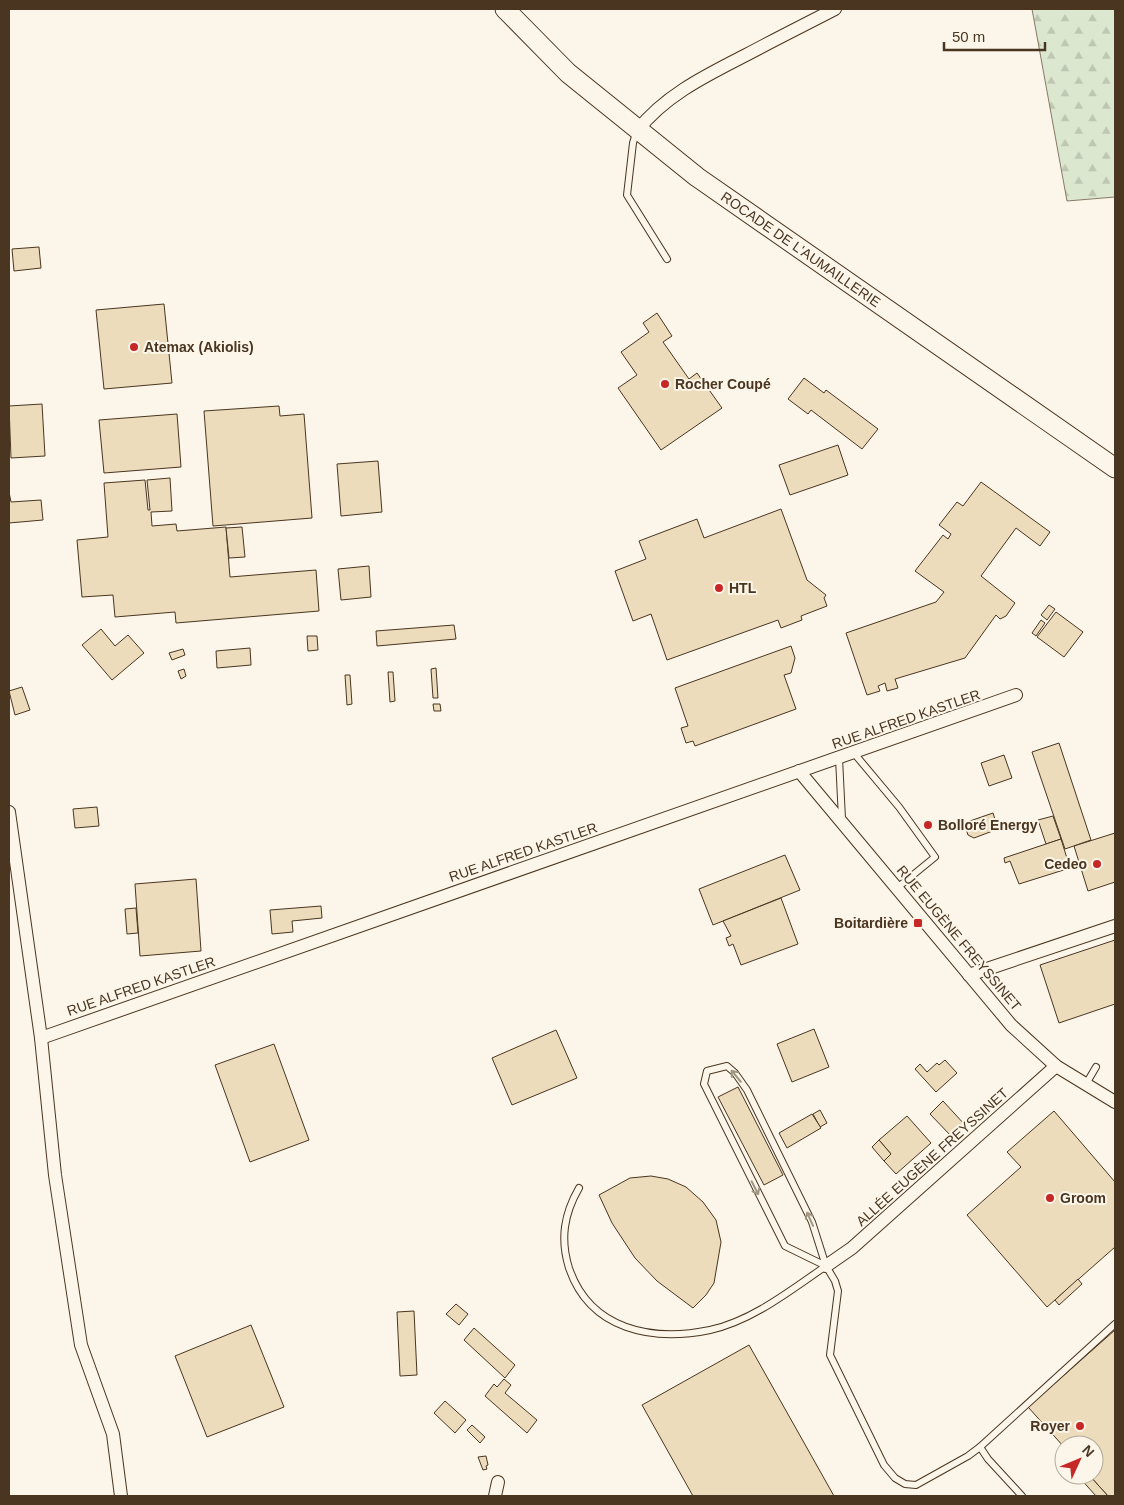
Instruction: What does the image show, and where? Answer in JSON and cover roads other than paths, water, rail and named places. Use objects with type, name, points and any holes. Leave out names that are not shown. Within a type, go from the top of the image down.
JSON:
[{"type":"main road","name":"ROCADE DE L'AUMAILLERIE","points":[[505,9],[568,73],[637,131],[697,177],[1115,468]]},
{"type":"street","points":[[637,131],[646,118],[699,79],[835,9]]},
{"type":"street","name":"RUE ALFRED KASTLER","points":[[41,1038],[1016,695]]},
{"type":"street","name":"RUE EUGÈNE FREYSSINET","points":[[799,771],[842,820],[1011,1025],[1056,1066],[1115,1102]]},
{"type":"street","points":[[9,812],[41,1038],[55,1175],[81,1345],[113,1434],[120,1496]]},
{"type":"street","points":[[969,975],[1115,926]]},
{"type":"street","name":"ALLÉE EUGÈNE FREYSSINET","points":[[826,1266],[852,1248],[1056,1066]]},
{"type":"street","points":[[496,1496],[498,1482]]},
{"type":"lane","points":[[637,131],[633,143],[627,195],[667,259]]},
{"type":"lane","points":[[853,752],[899,807],[936,857],[897,888]]},
{"type":"lane","points":[[839,758],[842,820]]},
{"type":"lane","points":[[826,1266],[785,1246],[704,1084],[707,1071],[727,1066],[736,1073],[747,1090],[812,1222],[826,1266],[838,1291],[830,1355],[884,1465],[895,1478],[905,1484],[916,1485],[968,1456],[1115,1324]]},
{"type":"lane","points":[[1086,1084],[1096,1067]]},
{"type":"lane","points":[[579,1188],[571,1203],[563,1237],[565,1254],[577,1287],[591,1306],[606,1317],[640,1332],[656,1335],[685,1334],[729,1325],[795,1288],[826,1266]]},
{"type":"lane","points":[[980,1446],[988,1459],[1022,1496]]},
{"type":"place","name":"Atemax (Akiolis)","points":[[134,347]]},
{"type":"place","name":"Rocher Coupé","points":[[665,384]]},
{"type":"place","name":"HTL","points":[[719,588]]},
{"type":"place","name":"Bolloré Energy","points":[[928,825]]},
{"type":"place","name":"Cedeo","points":[[1097,864]]},
{"type":"place","name":"Boitardière","points":[[918,923]]},
{"type":"place","name":"Groom","points":[[1050,1198]]},
{"type":"place","name":"Royer","points":[[1080,1426]]}]
